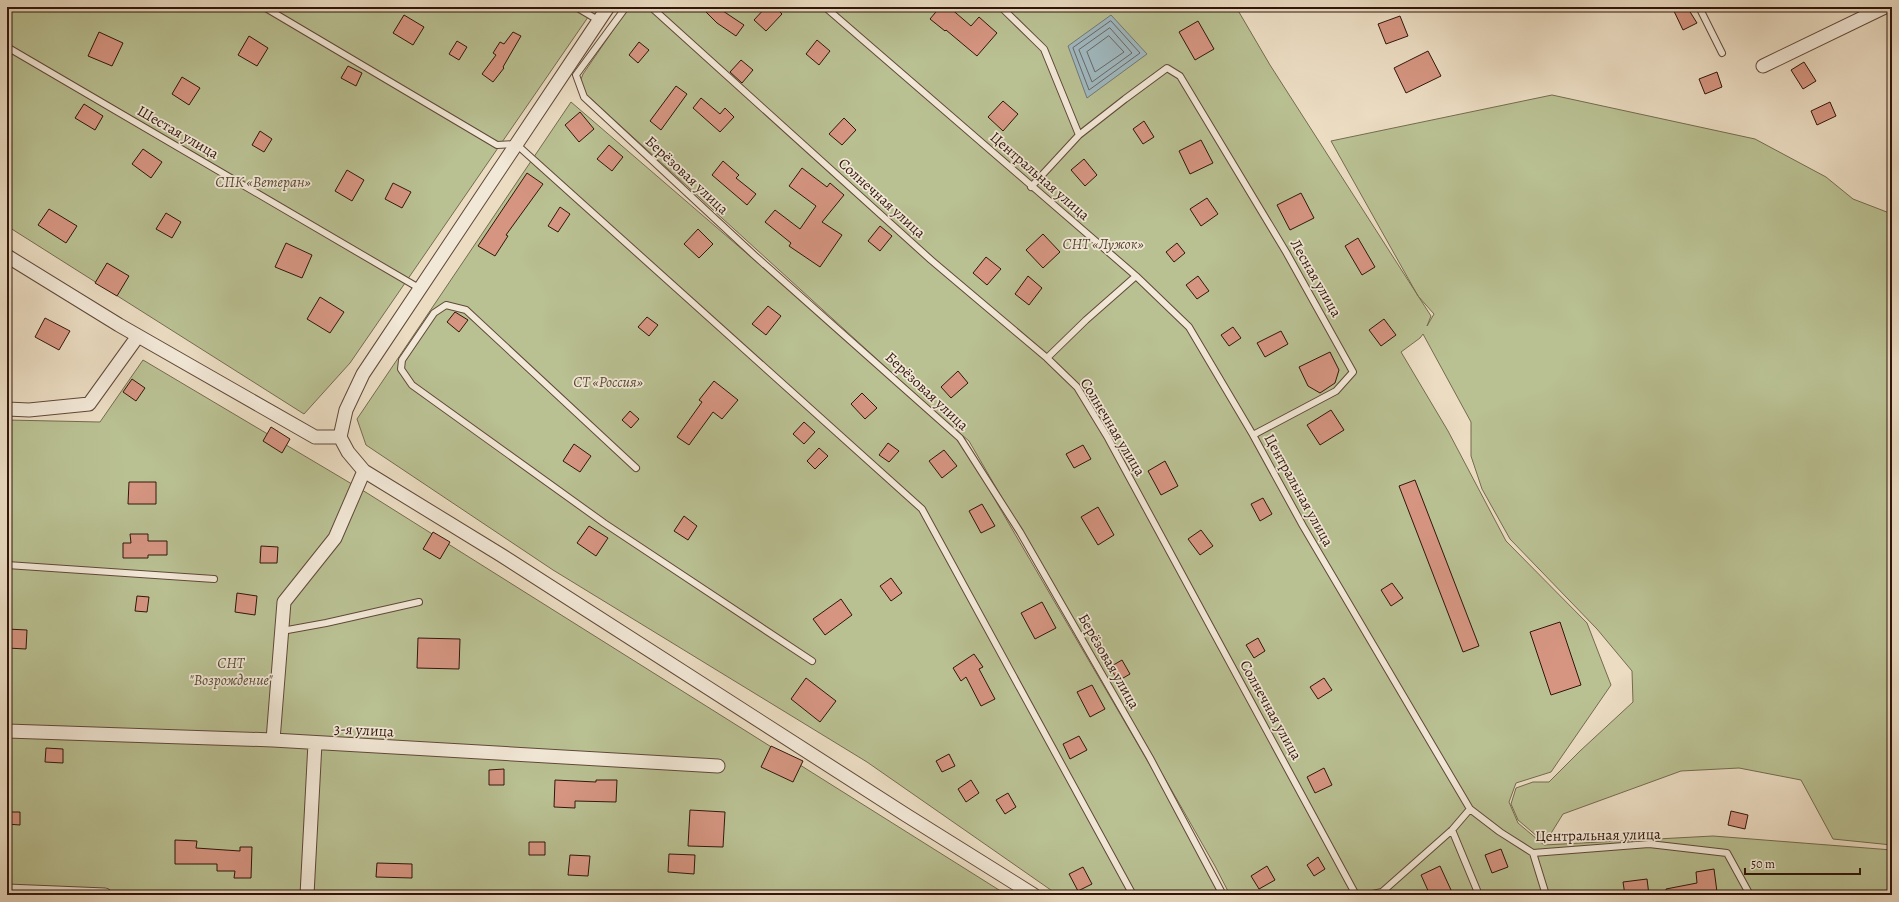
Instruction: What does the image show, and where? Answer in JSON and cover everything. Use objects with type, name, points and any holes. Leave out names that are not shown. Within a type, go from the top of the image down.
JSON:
[{"type":"street","points":[[608,7],[363,374],[346,410],[340,437],[348,452],[364,471],[501,555],[906,815],[1034,895]]},
{"type":"street","points":[[1763,66],[1885,7]]},
{"type":"street","points":[[7,256],[138,336],[315,437],[340,437]]},
{"type":"street","points":[[7,409],[29,410],[89,404],[138,336]]},
{"type":"street","points":[[273,740],[284,602],[335,538],[364,471]]},
{"type":"street","name":"3-я улица","points":[[7,731],[273,740],[718,766]]},
{"type":"street","points":[[306,895],[315,743]]},
{"type":"street","points":[[7,891],[105,895]]},
{"type":"lane","points":[[264,7],[497,145],[516,144],[922,509],[1133,895]]},
{"type":"lane","points":[[576,7],[598,20]]},
{"type":"lane","name":"Берёзовая улица","points":[[626,7],[576,75],[584,97],[754,255],[960,438],[1020,532],[1146,751],[1223,895]]},
{"type":"lane","name":"Солнечная улица","points":[[651,7],[931,260],[1047,358],[1077,388],[1108,438],[1356,895]]},
{"type":"lane","name":"Центральная улица","points":[[825,7],[1031,187],[1136,276],[1189,327],[1253,435],[1311,539],[1470,809],[1500,832],[1533,853],[1649,844],[1727,853],[1750,895]]},
{"type":"lane","points":[[1001,7],[1044,49],[1079,135],[1031,187]]},
{"type":"lane","points":[[1699,7],[1722,53]]},
{"type":"lane","name":"Шестая улица","points":[[7,47],[419,288]]},
{"type":"lane","name":"Лесная улица","points":[[1079,135],[1124,99],[1167,68],[1180,76],[1191,97],[1286,252],[1353,372],[1336,391],[1253,435]]},
{"type":"lane","points":[[1047,358],[1086,320],[1136,276]]},
{"type":"lane","points":[[636,468],[466,310],[446,305],[434,313],[402,360],[401,369],[412,385],[604,523],[812,661]]},
{"type":"lane","points":[[7,565],[214,580]]},
{"type":"lane","points":[[282,631],[326,623],[419,602]]},
{"type":"lane","points":[[1368,895],[1382,892],[1452,830],[1470,809]]},
{"type":"lane","points":[[1452,830],[1479,895]]},
{"type":"lane","points":[[1533,853],[1546,895]]},
{"type":"green space","name":"СПК «Ветеран»","points":[[7,7],[595,7],[350,363],[304,414],[7,226]]},
{"type":"green space","name":"СНТ «Лужок»","points":[[629,7],[1236,7],[1270,65],[1417,294],[1331,141],[1552,95],[1755,139],[1826,177],[1853,199],[1892,214],[1892,845],[1833,839],[1801,780],[1739,768],[1681,771],[1563,814],[1545,843],[1518,820],[1511,804],[1516,788],[1533,782],[1549,782],[1633,702],[1632,671],[1597,629],[1510,539],[1482,489],[1471,456],[1471,422],[1423,334],[1401,352],[1448,431],[1506,541],[1587,623],[1611,685],[1551,772],[1516,783],[1509,802],[1518,823],[1544,845],[1713,836],[1892,850],[1892,895],[1230,895],[1152,756],[969,441],[934,411],[578,87],[583,74]],"holes":[[[1419,297],[1434,314],[1427,326],[1431,316]]]},
{"type":"green space","name":"СТ «Россия»","points":[[571,102],[809,307],[963,445],[1189,832],[1221,895],[1058,895],[867,762],[553,570],[366,445],[357,419]]},
{"type":"green space","name":"СНТ \"Возрождение\"","points":[[143,360],[367,493],[1007,895],[7,895],[7,420],[100,422]]},
{"type":"water","points":[[1111,15],[1147,54],[1087,98],[1068,46]]},
{"type":"building","points":[[701,7],[717,7],[744,25],[736,36],[717,23]]},
{"type":"building","points":[[766,7],[775,7],[782,14],[766,31],[754,20]]},
{"type":"building","points":[[940,7],[949,7],[971,26],[979,17],[997,33],[977,56],[946,30],[945,31],[930,19]]},
{"type":"building","points":[[1672,7],[1687,7],[1697,23],[1683,30]]},
{"type":"building","points":[[404,15],[424,27],[413,45],[393,33]]},
{"type":"building","points":[[1400,16],[1408,36],[1386,44],[1378,24]]},
{"type":"building","points":[[1198,21],[1214,49],[1195,60],[1179,32]]},
{"type":"building","points":[[99,32],[123,43],[112,66],[88,56]]},
{"type":"building","points":[[513,32],[521,36],[503,67],[504,68],[493,82],[482,74],[496,55],[493,53],[500,42],[504,44]]},
{"type":"building","points":[[249,36],[268,48],[257,66],[238,55]]},
{"type":"building","points":[[817,40],[830,51],[819,65],[806,54]]},
{"type":"building","points":[[457,41],[467,47],[459,60],[449,54]]},
{"type":"building","points":[[639,42],[649,50],[638,63],[629,55]]},
{"type":"building","points":[[1428,51],[1441,76],[1406,93],[1394,68]]},
{"type":"building","points":[[741,60],[753,70],[742,83],[730,72]]},
{"type":"building","points":[[1804,62],[1816,81],[1803,89],[1791,70]]},
{"type":"building","points":[[348,66],[362,73],[356,86],[341,78]]},
{"type":"building","points":[[1717,72],[1722,87],[1705,94],[1699,79]]},
{"type":"building","points":[[182,77],[200,88],[189,105],[172,94]]},
{"type":"building","points":[[676,86],[687,94],[661,130],[650,121]]},
{"type":"building","points":[[701,98],[720,114],[725,108],[734,117],[720,132],[693,108]]},
{"type":"building","points":[[1003,101],[1018,114],[1003,131],[988,117]]},
{"type":"building","points":[[1830,102],[1836,116],[1817,125],[1811,111]]},
{"type":"building","points":[[84,104],[103,116],[95,130],[75,118]]},
{"type":"building","points":[[580,112],[594,129],[579,142],[565,125]]},
{"type":"building","points":[[844,118],[856,130],[842,145],[829,134]]},
{"type":"building","points":[[1144,121],[1154,137],[1143,144],[1133,129]]},
{"type":"building","points":[[260,131],[272,139],[264,152],[252,145]]},
{"type":"building","points":[[1201,140],[1213,163],[1190,174],[1179,151]]},
{"type":"building","points":[[609,145],[623,157],[612,171],[597,159]]},
{"type":"building","points":[[143,149],[162,162],[151,178],[132,164]]},
{"type":"building","points":[[1084,159],[1097,175],[1085,186],[1071,170]]},
{"type":"building","points":[[723,161],[739,175],[736,178],[756,194],[747,205],[712,175]]},
{"type":"building","points":[[802,168],[827,187],[830,183],[844,195],[822,222],[842,235],[820,267],[789,246],[791,243],[765,222],[775,210],[800,229],[816,206],[789,186]]},
{"type":"building","points":[[347,170],[364,180],[352,201],[335,191]]},
{"type":"building","points":[[527,173],[543,184],[506,235],[508,236],[495,256],[478,246]]},
{"type":"building","points":[[393,183],[411,192],[402,208],[385,199]]},
{"type":"building","points":[[1301,193],[1314,218],[1290,230],[1277,205]]},
{"type":"building","points":[[1207,198],[1218,214],[1201,226],[1190,209]]},
{"type":"building","points":[[560,207],[570,214],[558,232],[548,226]]},
{"type":"building","points":[[49,209],[77,226],[66,243],[38,225]]},
{"type":"building","points":[[166,213],[181,222],[172,238],[156,229]]},
{"type":"building","points":[[880,226],[892,236],[880,251],[868,241]]},
{"type":"building","points":[[698,229],[713,244],[699,258],[684,244]]},
{"type":"building","points":[[1043,234],[1060,252],[1043,268],[1026,250]]},
{"type":"building","points":[[1358,238],[1375,267],[1362,275],[1345,246]]},
{"type":"building","points":[[286,243],[312,255],[302,278],[275,267]]},
{"type":"building","points":[[1177,243],[1185,253],[1174,262],[1166,252]]},
{"type":"building","points":[[986,257],[1001,269],[987,285],[973,273]]},
{"type":"building","points":[[107,263],[129,276],[117,296],[95,283]]},
{"type":"building","points":[[1028,276],[1042,288],[1029,305],[1015,294]]},
{"type":"building","points":[[1198,276],[1209,291],[1197,299],[1186,285]]},
{"type":"building","points":[[320,297],[344,312],[330,333],[307,319]]},
{"type":"building","points":[[768,306],[781,316],[766,335],[752,324]]},
{"type":"building","points":[[455,312],[468,320],[459,332],[447,322]]},
{"type":"building","points":[[647,317],[658,325],[649,336],[638,327]]},
{"type":"building","points":[[45,318],[70,331],[59,350],[35,337]]},
{"type":"building","points":[[1384,319],[1396,335],[1381,346],[1369,330]]},
{"type":"building","points":[[1233,327],[1241,338],[1229,346],[1221,335]]},
{"type":"building","points":[[1281,331],[1288,344],[1265,357],[1257,343]]},
{"type":"building","points":[[1330,352],[1339,370],[1335,383],[1320,393],[1308,386],[1299,367]]},
{"type":"building","points":[[958,371],[968,383],[951,398],[941,387]]},
{"type":"building","points":[[132,379],[145,388],[136,401],[123,392]]},
{"type":"building","points":[[714,381],[738,400],[722,419],[713,412],[689,445],[677,437],[702,402],[699,400]]},
{"type":"building","points":[[862,393],[877,408],[865,419],[851,404]]},
{"type":"building","points":[[1331,410],[1344,430],[1320,445],[1307,425]]},
{"type":"building","points":[[630,411],[639,419],[631,428],[622,420]]},
{"type":"building","points":[[804,422],[815,432],[804,444],[793,434]]},
{"type":"building","points":[[271,427],[290,439],[282,453],[263,441]]},
{"type":"building","points":[[888,443],[899,451],[889,462],[879,455]]},
{"type":"building","points":[[574,444],[591,456],[580,472],[563,461]]},
{"type":"building","points":[[1083,445],[1091,459],[1074,468],[1066,454]]},
{"type":"building","points":[[819,448],[828,456],[815,469],[807,461]]},
{"type":"building","points":[[944,450],[957,466],[942,478],[929,461]]},
{"type":"building","points":[[1165,461],[1178,486],[1161,495],[1148,471]]},
{"type":"building","points":[[1415,480],[1479,646],[1463,652],[1399,486]]},
{"type":"building","points":[[129,482],[156,482],[156,504],[128,504]]},
{"type":"building","points":[[1263,498],[1272,514],[1260,521],[1251,504]]},
{"type":"building","points":[[982,504],[995,526],[981,533],[969,511]]},
{"type":"building","points":[[1098,507],[1114,535],[1098,545],[1081,517]]},
{"type":"building","points":[[684,516],[697,526],[688,540],[674,531]]},
{"type":"building","points":[[589,526],[608,538],[596,556],[577,543]]},
{"type":"building","points":[[1201,530],[1213,546],[1200,555],[1188,539]]},
{"type":"building","points":[[433,532],[450,542],[440,559],[423,549]]},
{"type":"building","points":[[130,534],[148,534],[148,541],[167,541],[167,555],[148,555],[148,558],[123,558],[123,543],[131,543]]},
{"type":"building","points":[[261,546],[278,547],[277,563],[260,563]]},
{"type":"building","points":[[891,578],[902,593],[891,601],[880,586]]},
{"type":"building","points":[[1392,583],[1403,598],[1391,606],[1381,590]]},
{"type":"building","points":[[237,593],[257,596],[255,615],[235,612]]},
{"type":"building","points":[[137,596],[149,597],[147,612],[135,611]]},
{"type":"building","points":[[841,599],[852,615],[825,635],[813,619]]},
{"type":"building","points":[[1042,602],[1056,628],[1035,639],[1021,613]]},
{"type":"building","points":[[1560,622],[1581,685],[1551,695],[1530,632]]},
{"type":"building","points":[[7,629],[27,630],[26,649],[7,648]]},
{"type":"building","points":[[418,638],[460,639],[459,669],[417,668]]},
{"type":"building","points":[[1258,638],[1265,651],[1254,658],[1246,645]]},
{"type":"building","points":[[974,654],[983,667],[979,669],[995,699],[981,706],[966,677],[961,681],[953,668]]},
{"type":"building","points":[[1122,660],[1130,674],[1118,681],[1110,667]]},
{"type":"building","points":[[806,678],[836,701],[820,722],[791,699]]},
{"type":"building","points":[[1324,678],[1332,690],[1318,699],[1310,687]]},
{"type":"building","points":[[1092,685],[1105,709],[1090,717],[1077,692]]},
{"type":"building","points":[[1079,736],[1087,750],[1070,759],[1063,744]]},
{"type":"building","points":[[771,746],[803,761],[793,782],[761,767]]},
{"type":"building","points":[[46,748],[63,749],[63,763],[45,762]]},
{"type":"building","points":[[949,754],[955,766],[942,772],[936,761]]},
{"type":"building","points":[[1324,768],[1332,785],[1315,793],[1307,777]]},
{"type":"building","points":[[504,769],[504,785],[489,785],[489,770]]},
{"type":"building","points":[[555,780],[596,782],[596,780],[617,780],[616,802],[575,801],[575,808],[554,807]]},
{"type":"building","points":[[971,780],[979,793],[966,802],[958,789]]},
{"type":"building","points":[[1008,793],[1016,807],[1005,814],[996,800]]},
{"type":"building","points":[[690,810],[725,812],[723,847],[688,846]]},
{"type":"building","points":[[1731,811],[1748,815],[1745,829],[1728,825]]},
{"type":"building","points":[[7,812],[20,812],[20,825],[7,824]]},
{"type":"building","points":[[175,840],[197,841],[196,848],[240,851],[240,847],[252,847],[251,878],[234,878],[235,871],[217,871],[217,864],[175,864]]},
{"type":"building","points":[[529,842],[545,842],[545,855],[529,855]]},
{"type":"building","points":[[1501,849],[1508,867],[1492,873],[1485,855]]},
{"type":"building","points":[[669,854],[695,855],[694,874],[668,872]]},
{"type":"building","points":[[570,855],[590,856],[588,876],[568,875]]},
{"type":"building","points":[[1318,857],[1325,869],[1314,876],[1307,865]]},
{"type":"building","points":[[377,863],[412,864],[412,878],[376,877]]},
{"type":"building","points":[[1267,866],[1275,880],[1259,889],[1251,876]]},
{"type":"building","points":[[1440,866],[1451,890],[1440,895],[1430,895],[1421,875]]},
{"type":"building","points":[[1083,867],[1092,884],[1078,891],[1069,874]]},
{"type":"building","points":[[1714,869],[1717,892],[1695,895],[1666,895],[1666,889],[1697,883],[1696,872]]},
{"type":"building","points":[[1647,879],[1649,895],[1625,895],[1623,882]]}]
